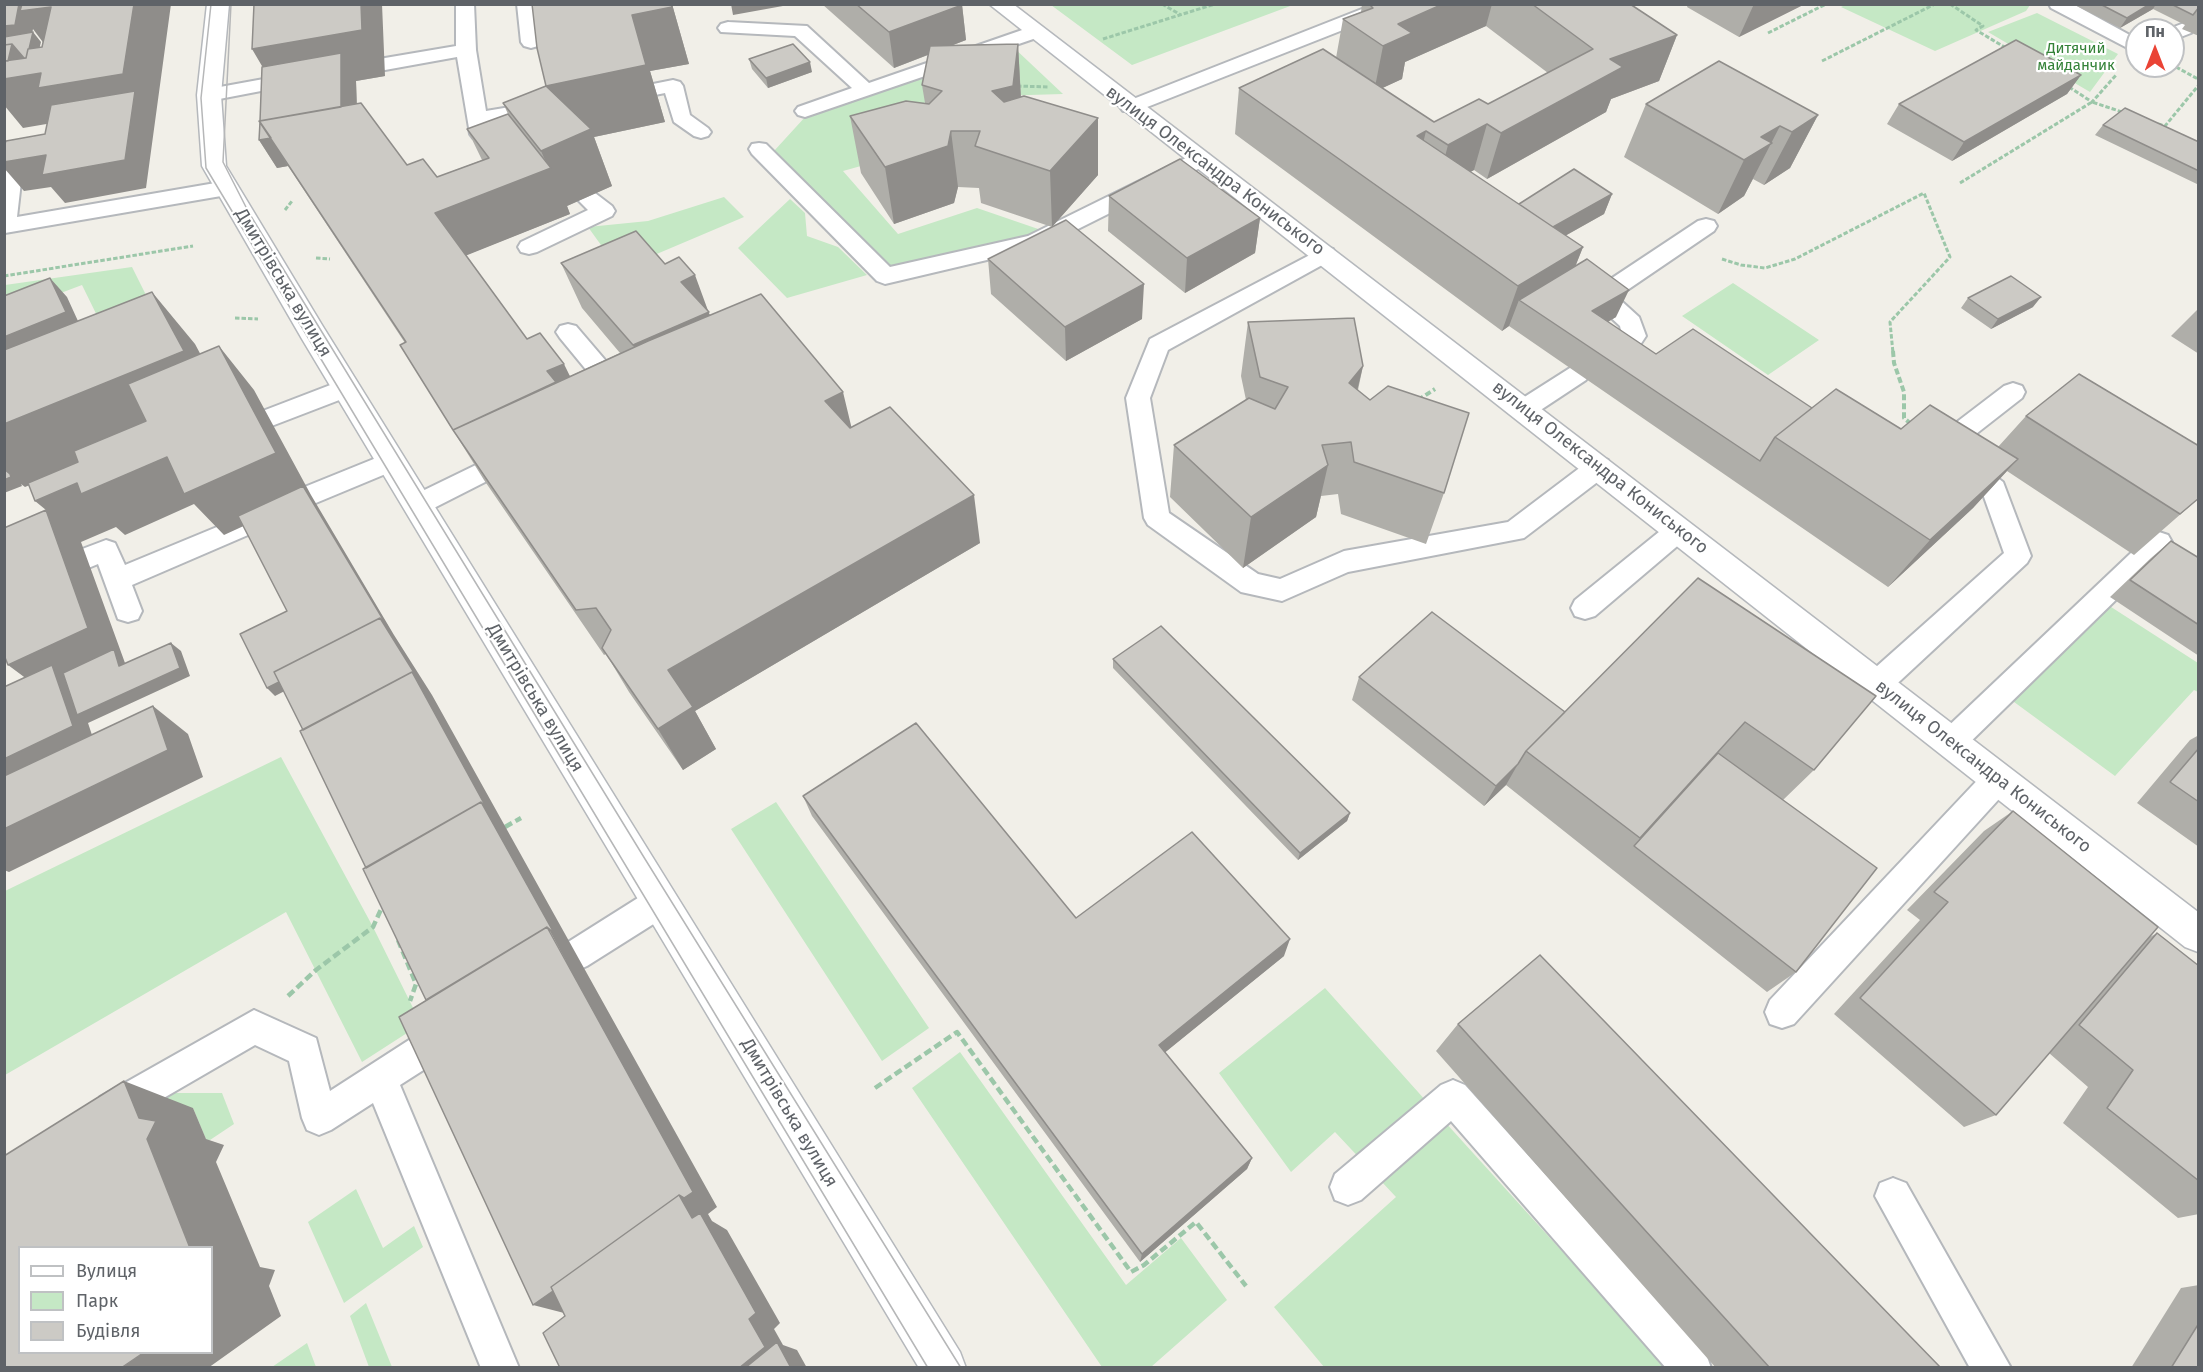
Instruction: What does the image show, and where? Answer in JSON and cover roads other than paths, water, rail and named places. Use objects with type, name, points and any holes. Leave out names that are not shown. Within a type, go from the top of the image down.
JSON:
[{"type":"street","name":"Дмитрівська вулиця","points":[[218,4],[209,96],[214,166],[417,505],[944,1368]]},
{"type":"street","name":"вулиця Олександра Кониського","points":[[999,4],[1130,107],[1325,254],[2199,934]]},
{"type":"lane","points":[[465,4],[466,50],[480,134],[521,153]]},
{"type":"lane","points":[[526,4],[531,42]]},
{"type":"lane","points":[[2058,4],[2125,40]]},
{"type":"lane","points":[[1130,107],[1388,5]]},
{"type":"lane","points":[[728,28],[800,30],[865,90]]},
{"type":"lane","points":[[805,111],[1035,32]]},
{"type":"lane","points":[[385,64],[466,50]]},
{"type":"lane","points":[[209,96],[280,82]]},
{"type":"lane","points":[[655,89],[673,86],[681,118],[701,132]]},
{"type":"lane","points":[[477,119],[560,105]]},
{"type":"lane","points":[[759,149],[885,276],[1034,242],[1201,159]]},
{"type":"lane","points":[[13,164],[5,226],[227,188]]},
{"type":"lane","points":[[529,247],[604,211],[586,198]]},
{"type":"lane","points":[[1607,356],[1628,345],[1634,336],[1631,323],[1602,296],[1697,231]]},
{"type":"lane","points":[[1325,254],[1158,345],[1138,398],[1157,518],[1251,584],[1282,590],[1344,562],[1515,531],[1599,467]]},
{"type":"lane","points":[[568,332],[624,403]]},
{"type":"lane","points":[[1524,409],[1578,374]]},
{"type":"lane","points":[[269,418],[346,388]]},
{"type":"lane","points":[[1876,684],[2018,555],[1994,489],[1941,448],[2013,392]]},
{"type":"lane","points":[[311,495],[391,461]]},
{"type":"lane","points":[[417,505],[480,472]]},
{"type":"lane","points":[[117,580],[246,525]]},
{"type":"lane","points":[[1585,608],[1679,530]]},
{"type":"lane","points":[[1952,742],[2159,542]]},
{"type":"lane","points":[[86,558],[106,550],[128,611]]},
{"type":"lane","points":[[1782,1012],[1998,778]]},
{"type":"lane","points":[[576,955],[660,902]]},
{"type":"lane","points":[[88,1123],[254,1027],[304,1050],[319,1118],[459,1028]]},
{"type":"lane","points":[[380,1078],[500,1368]]},
{"type":"lane","points":[[1348,1188],[1454,1097],[1692,1368]]},
{"type":"lane","points":[[1893,1196],[1992,1368]]},
{"type":"tram line","points":[[211,4],[201,98],[206,168],[928,1368]]},
{"type":"tram line","points":[[231,4],[223,162],[249,213],[645,859],[961,1368]]},
{"type":"park label","name":"Дитячий майданчик","points":[[2076,58]]}]
